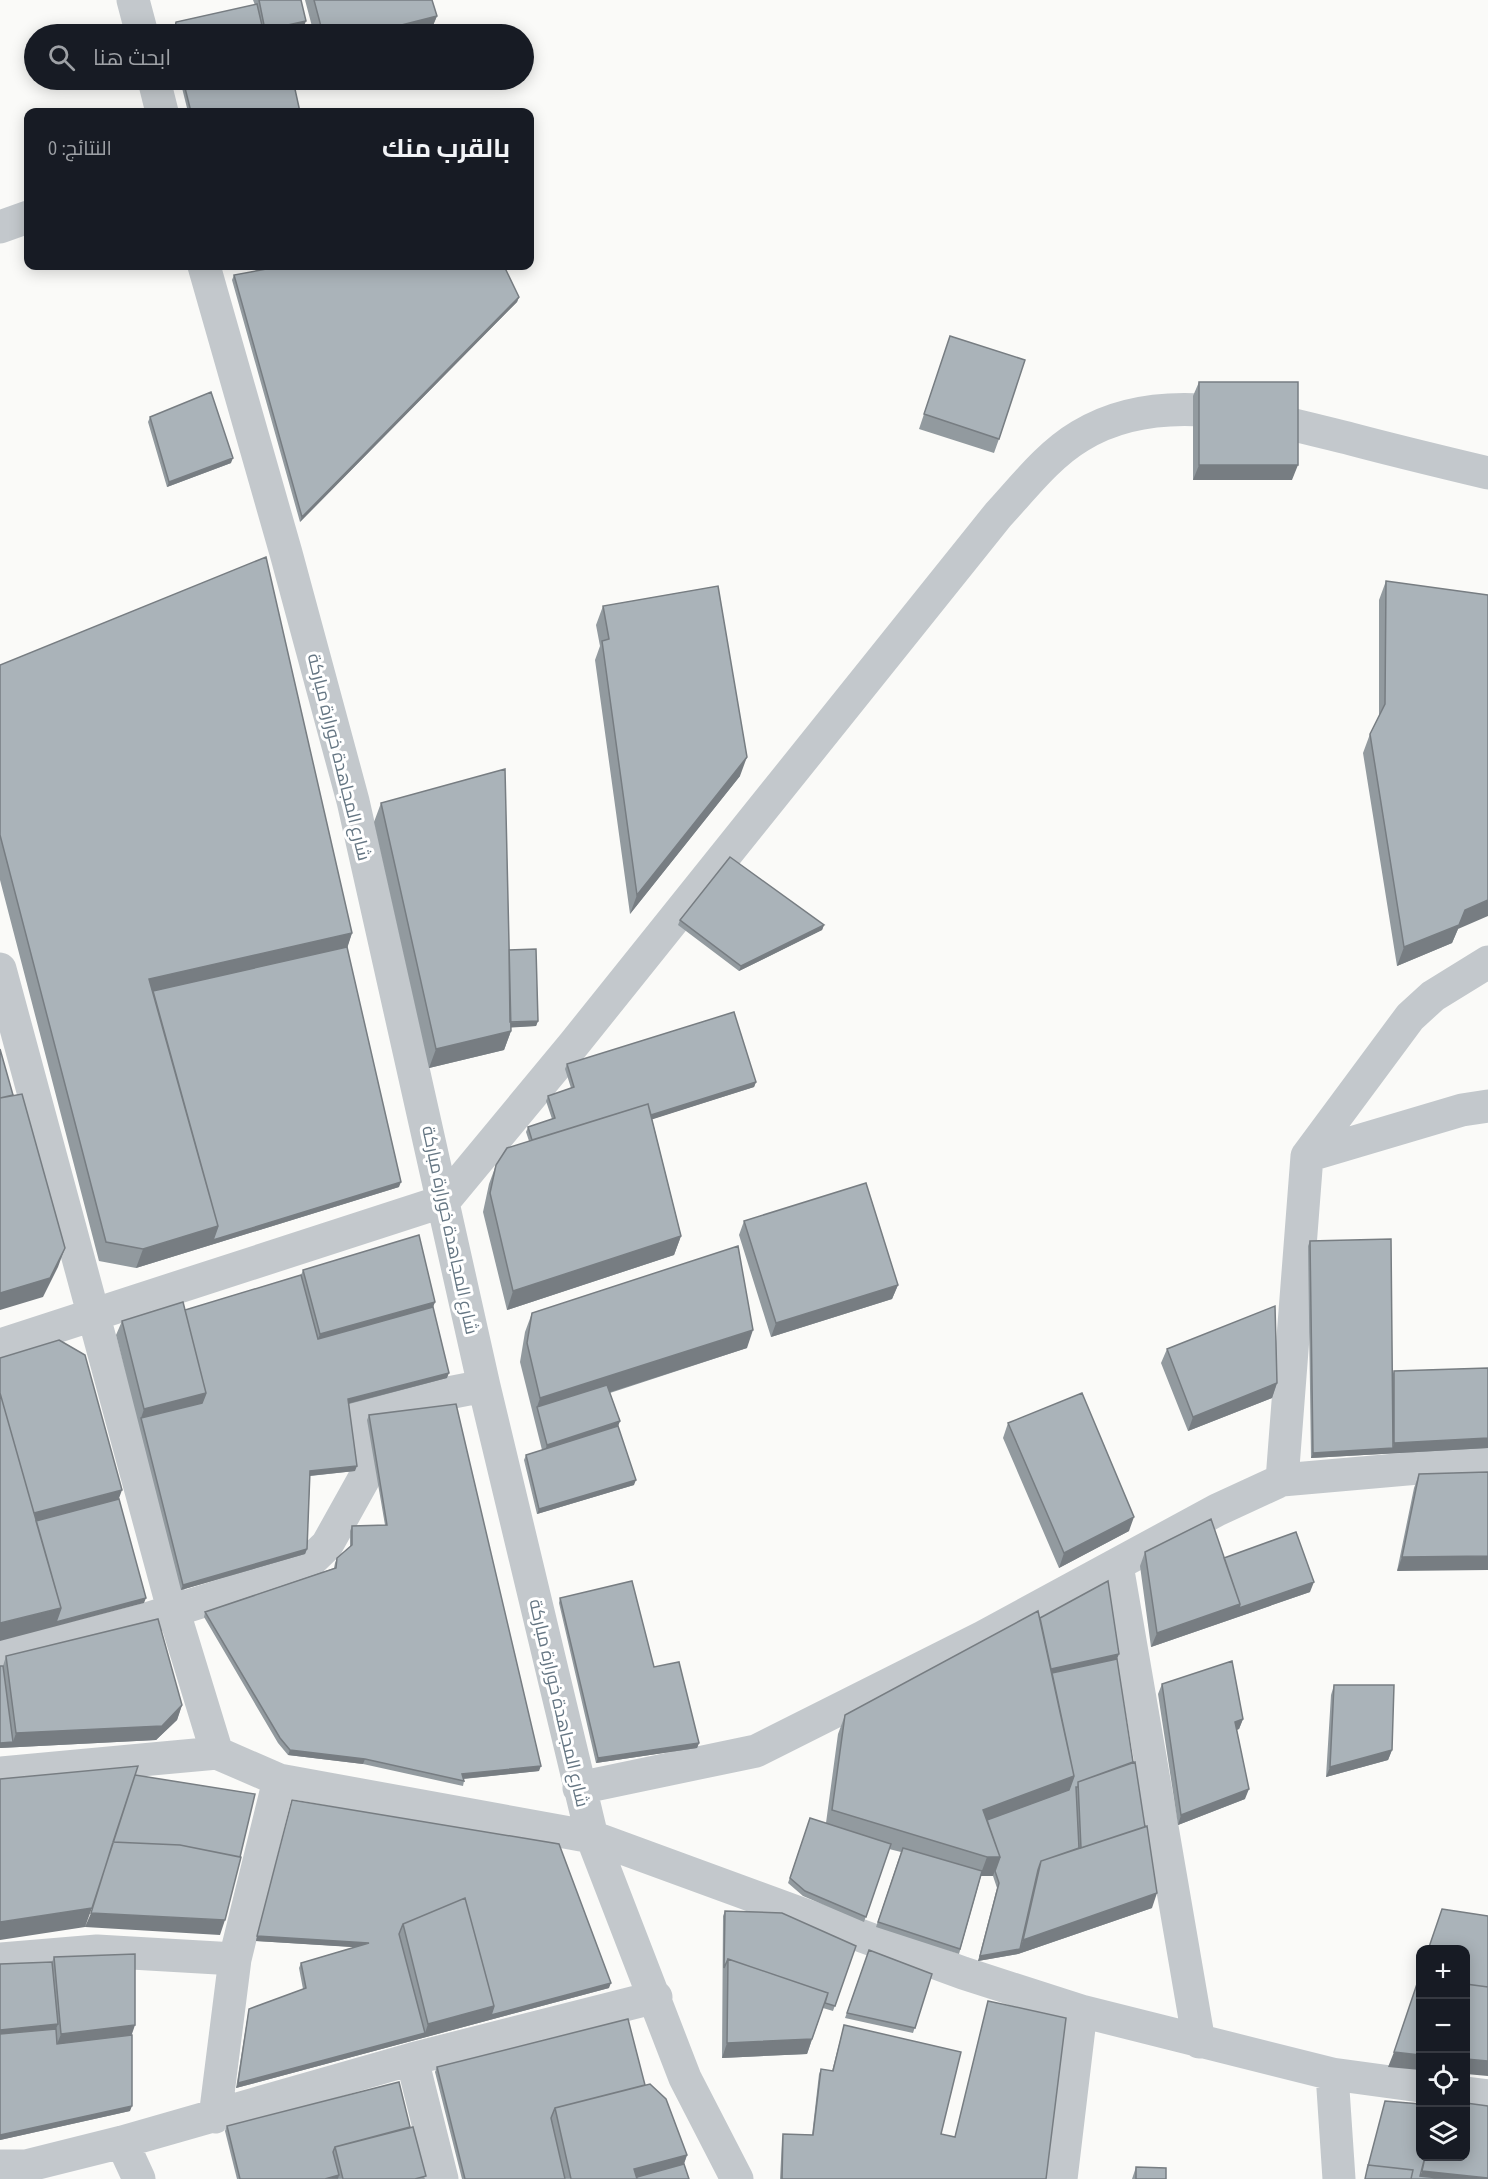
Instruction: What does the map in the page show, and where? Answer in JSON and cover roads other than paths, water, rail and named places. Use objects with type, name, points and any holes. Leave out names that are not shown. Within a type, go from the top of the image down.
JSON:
[{"type":"street","points":[[133,0],[139,24]]},
{"type":"street","points":[[156,90],[161,108]]},
{"type":"street","points":[[0,227],[24,219]]},
{"type":"street","name":"شارع المجاهدة خورارة مباركة","points":[[205,270],[286,553],[353,801],[484,1386],[592,1837],[656,1997],[685,2078],[737,2179]]},
{"type":"street","points":[[0,1345],[444,1201],[574,1044],[998,515],[1049,460],[1080,436],[1119,418],[1167,410],[1211,410],[1286,423],[1488,474]]},
{"type":"street","points":[[1281,1480],[1307,1156],[1410,1017],[1432,996],[1488,962]]},
{"type":"street","points":[[2,981],[95,1314],[173,1609],[217,1753]]},
{"type":"street","points":[[1307,1156],[1462,1110],[1488,1106]]},
{"type":"street","points":[[0,1657],[140,1622],[173,1609],[300,1571],[327,1545],[366,1475],[356,1411],[484,1386]]},
{"type":"street","points":[[579,1788],[756,1751],[983,1637],[1217,1510],[1281,1480],[1488,1462]]},
{"type":"street","points":[[1117,1565],[1199,2042]]},
{"type":"street","points":[[0,1773],[217,1753],[279,1780],[592,1837],[963,1973],[1081,2011],[1332,2074],[1416,2085]]},
{"type":"street","points":[[215,2117],[235,1959],[279,1780]]},
{"type":"street","points":[[0,1959],[97,1951],[235,1959]]},
{"type":"street","points":[[0,2166],[26,2166],[122,2142],[412,2059],[656,1997]]},
{"type":"street","points":[[1060,2179],[1081,2011]]},
{"type":"street","points":[[412,2059],[442,2179]]},
{"type":"street","points":[[1332,2074],[1339,2179]]},
{"type":"street","points":[[1470,2093],[1488,2096]]},
{"type":"street","points":[[122,2142],[139,2179]]}]
